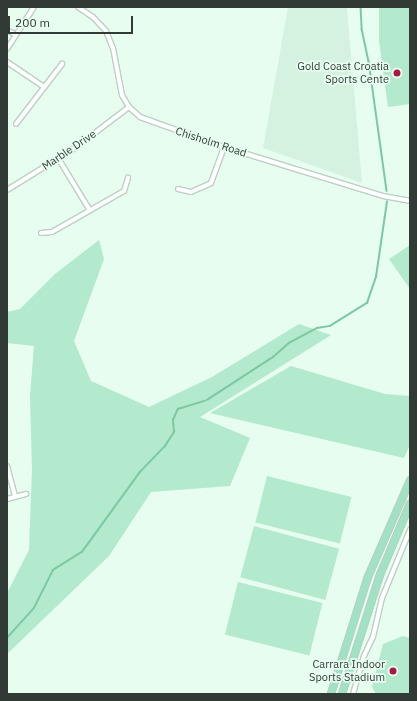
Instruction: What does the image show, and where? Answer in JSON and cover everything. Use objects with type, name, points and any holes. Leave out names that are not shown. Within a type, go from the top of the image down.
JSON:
[{"type":"main road","points":[[331,694],[368,577],[410,481]]},
{"type":"main road","points":[[342,694],[380,575],[410,504]]},
{"type":"street","points":[[7,49],[34,7]]},
{"type":"street","points":[[78,7],[93,17],[106,31],[113,48],[118,80],[129,107]]},
{"type":"street","points":[[7,30],[16,35]]},
{"type":"street","points":[[7,62],[44,87]]},
{"type":"street","points":[[16,124],[44,87],[50,84],[62,64]]},
{"type":"street","name":"Chisholm Road","points":[[129,107],[151,123],[382,196],[410,202]]},
{"type":"street","name":"Marble Drive","points":[[7,190],[58,158],[129,107]]},
{"type":"street","points":[[178,189],[191,192],[211,183],[224,147]]},
{"type":"street","points":[[58,158],[88,209]]},
{"type":"street","points":[[41,233],[52,232],[88,209],[124,191],[128,178]]},
{"type":"street","points":[[7,466],[15,496]]},
{"type":"street","points":[[7,498],[26,494]]},
{"type":"street","points":[[353,694],[364,656],[373,637],[382,598],[410,530]]},
{"type":"shaded area","points":[[288,7],[347,7],[362,183],[263,148]]},
{"type":"green space","name":"Gold Coast Croatia Sports Cente","points":[[379,7],[410,7],[410,104],[388,107],[379,41]]},
{"type":"green space","points":[[99,240],[104,259],[74,341],[91,381],[149,407],[212,377],[299,324],[331,335],[200,417],[250,438],[230,486],[151,492],[109,556],[7,654],[7,593],[29,550],[32,470],[30,396],[34,346],[7,343],[7,312],[20,309],[55,274]]},
{"type":"green space","points":[[410,245],[410,289],[389,259]]},
{"type":"green space","points":[[291,366],[385,394],[410,396],[410,445],[404,458],[210,413]]},
{"type":"green space","points":[[267,476],[351,497],[340,544],[255,523]]},
{"type":"green space","points":[[254,526],[339,549],[325,600],[240,577]]},
{"type":"green space","points":[[238,582],[322,603],[309,655],[225,634]]},
{"type":"green space","name":"Carrara Indoor Sports Stadium","points":[[403,636],[410,638],[410,694],[376,694],[372,687],[383,644]]},
{"type":"waterway","points":[[361,7],[362,29],[369,61],[387,191]]},
{"type":"waterway","points":[[207,400],[273,357],[289,343],[317,328],[330,326],[367,303],[376,277],[387,202]]},
{"type":"waterway","points":[[7,638],[34,608],[53,570],[82,552],[140,472],[165,446],[174,432],[173,420],[178,409],[205,401]]},
{"type":"place","name":"Gold Coast Croatia Sports Cente","points":[[397,73]]},
{"type":"place","name":"Carrara Indoor Sports Stadium","points":[[393,671]]}]
